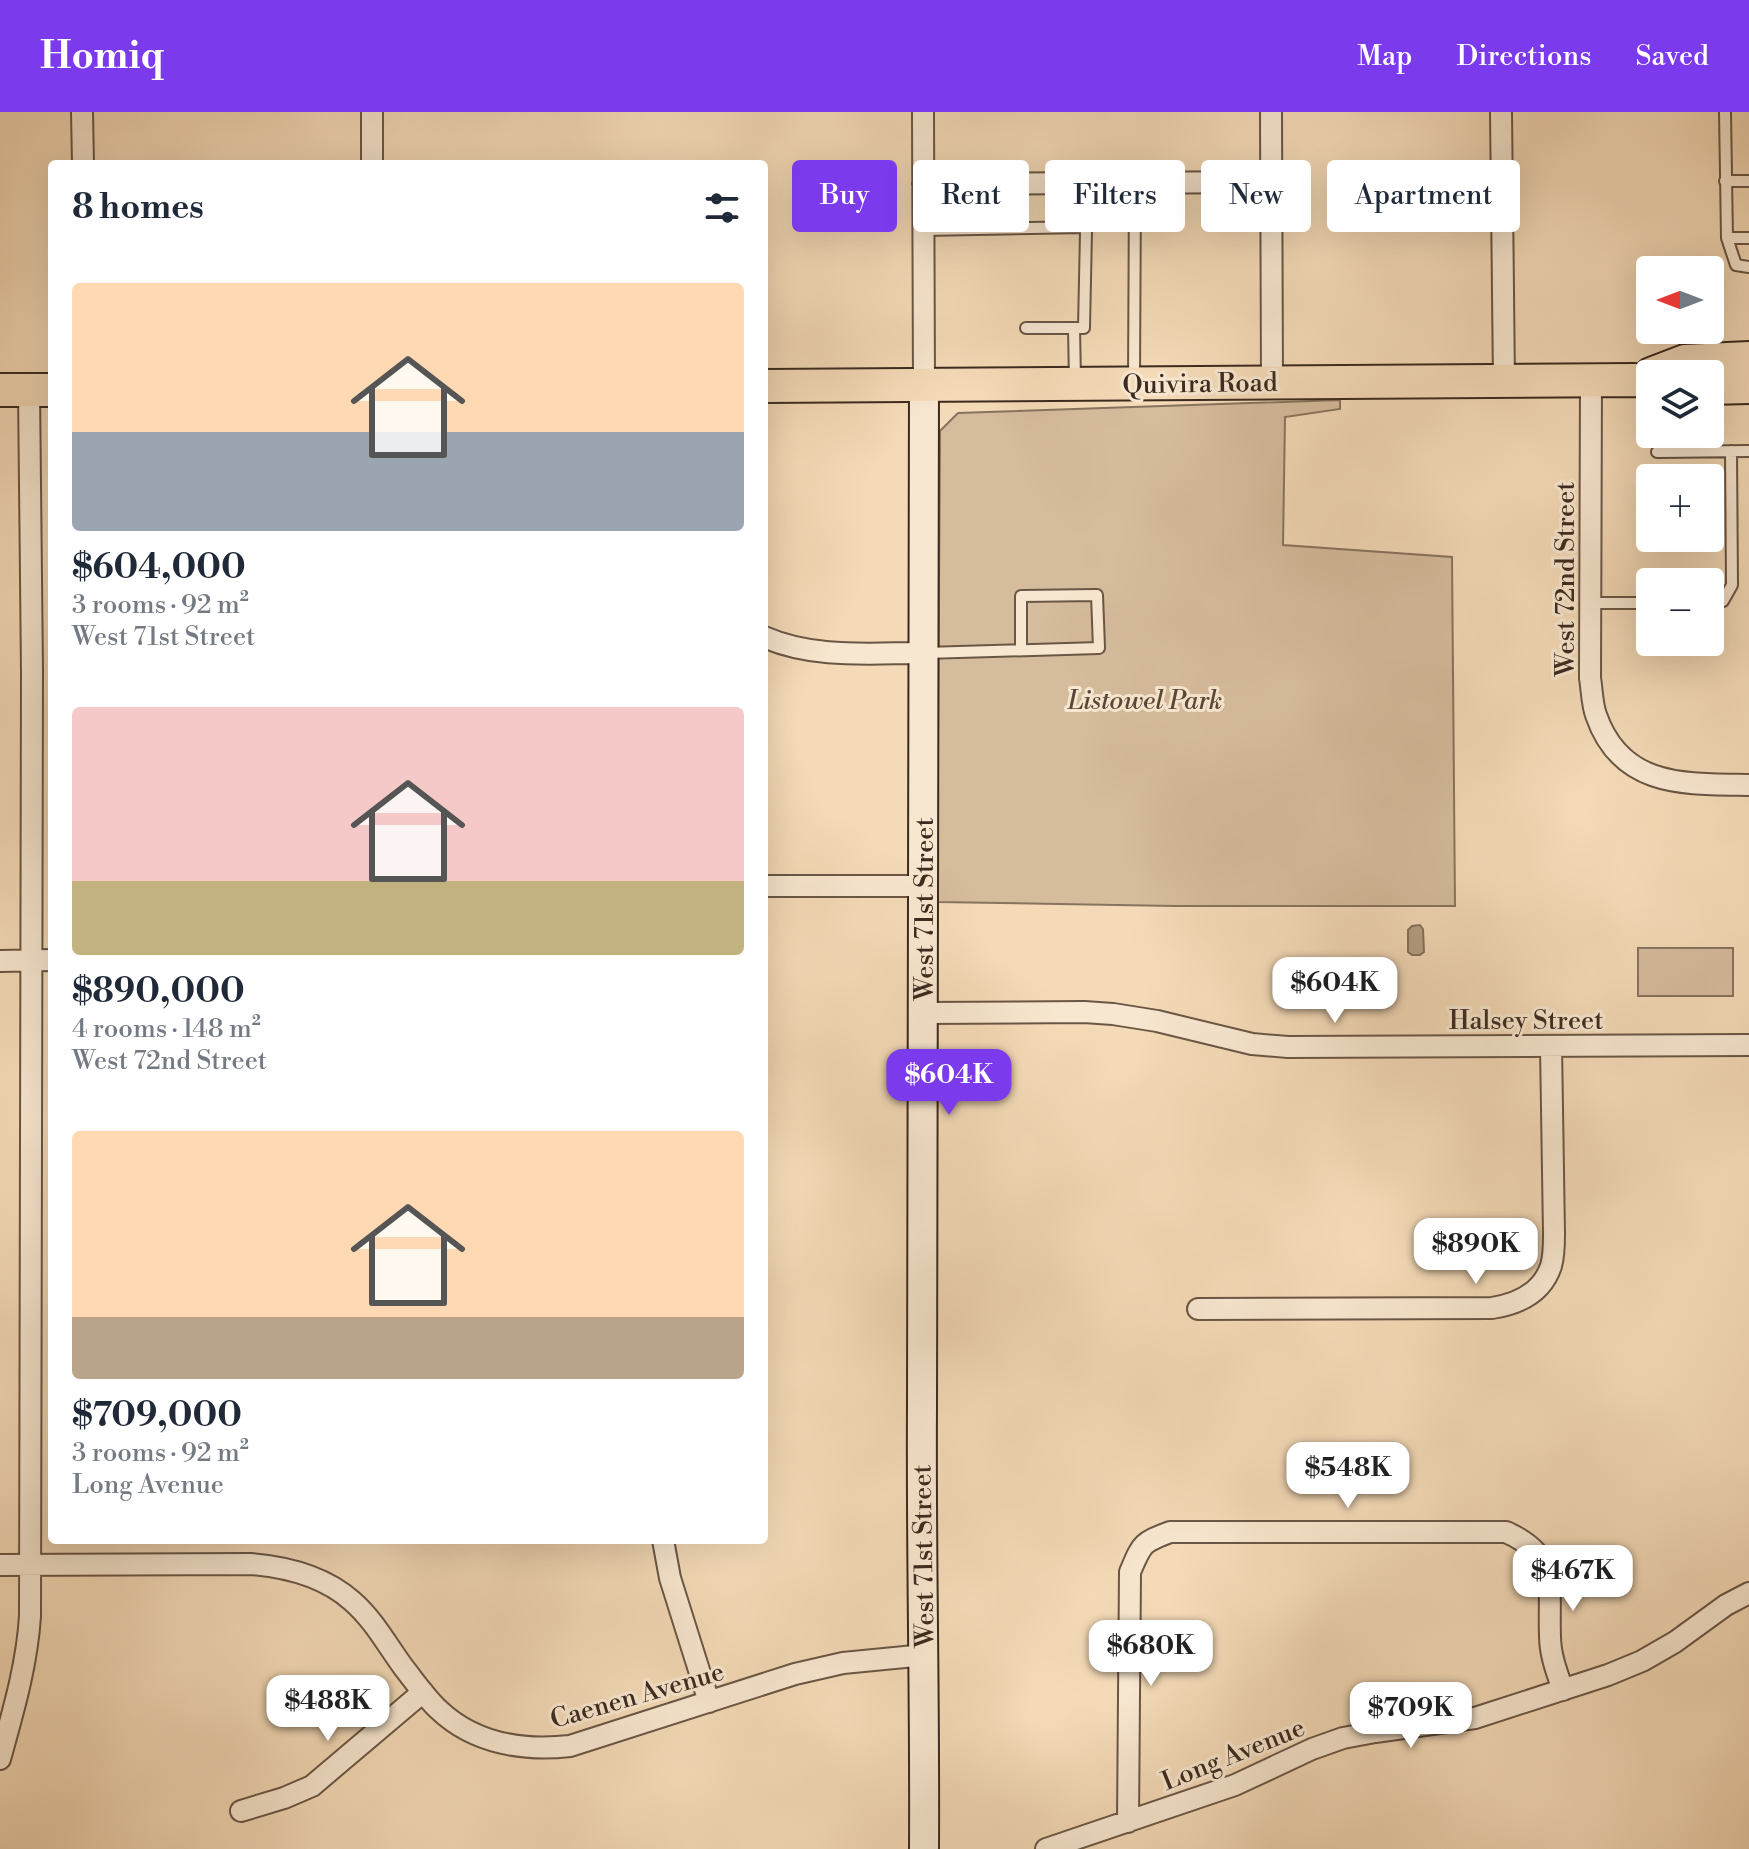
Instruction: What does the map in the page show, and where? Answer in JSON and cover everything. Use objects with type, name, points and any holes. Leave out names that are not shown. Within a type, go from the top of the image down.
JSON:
[{"type":"main road","name":"Quivira Road","points":[[1706,360],[1749,358]]},
{"type":"main road","name":"Quivira Road","points":[[768,386],[1636,379]]},
{"type":"main road","points":[[1724,388],[1749,387]]},
{"type":"street","points":[[82,112],[83,160]]},
{"type":"street","points":[[372,112],[372,160]]},
{"type":"street","name":"West 71st Street","points":[[923,112],[923,160]]},
{"type":"street","points":[[1271,112],[1272,160]]},
{"type":"street","points":[[1501,112],[1504,382]]},
{"type":"street","name":"West 71st Street","points":[[923,232],[924,1849]]},
{"type":"street","points":[[1272,382],[1273,232]]},
{"type":"street","name":"West 72nd Street","points":[[1591,381],[1590,678],[1595,712],[1604,735],[1616,753],[1631,766],[1652,776],[1677,783],[1749,785]]},
{"type":"street","points":[[0,1759],[29,1643],[31,1565],[42,960],[42,671],[27,390]]},
{"type":"street","points":[[768,639],[810,652],[923,653]]},
{"type":"street","points":[[768,886],[924,886]]},
{"type":"street","points":[[0,961],[42,960]]},
{"type":"street","name":"Halsey Street","points":[[924,1013],[1113,1014],[1157,1021],[1252,1044],[1288,1047],[1749,1045]]},
{"type":"street","points":[[1198,1309],[1492,1308],[1509,1306],[1528,1297],[1543,1283],[1552,1265],[1551,1046]]},
{"type":"street","points":[[1128,1822],[1130,1572],[1141,1547],[1170,1532],[1506,1532],[1523,1539],[1547,1568],[1553,1663],[1563,1690]]},
{"type":"street","points":[[664,1544],[670,1578],[709,1702]]},
{"type":"street","name":"Caenen Avenue","points":[[0,1565],[251,1564],[304,1574],[332,1586],[351,1599],[374,1622],[403,1667],[439,1711],[470,1731],[514,1746],[542,1749],[570,1746],[795,1674],[843,1663],[925,1655]]},
{"type":"street","name":"Long Avenue","points":[[1046,1849],[1235,1785],[1343,1738],[1475,1718],[1563,1690],[1642,1661],[1749,1593]]},
{"type":"street","points":[[241,1811],[312,1786],[423,1692]]},
{"type":"lane","points":[[1725,112],[1727,238],[1736,265],[1749,267]]},
{"type":"lane","points":[[1725,181],[1749,181]]},
{"type":"lane","points":[[1026,328],[1084,328],[1086,232]]},
{"type":"lane","points":[[1134,383],[1135,232]]},
{"type":"lane","points":[[1727,238],[1749,238]]},
{"type":"lane","points":[[1074,328],[1075,384]]},
{"type":"lane","points":[[1724,599],[1732,585],[1731,451]]},
{"type":"lane","points":[[1657,452],[1749,451]]},
{"type":"lane","points":[[923,653],[1099,648],[1097,595],[1021,596],[1021,650]]},
{"type":"lane","points":[[1590,603],[1636,603]]},
{"type":"green space","name":"Listowel Park","points":[[1340,400],[1340,409],[1285,417],[1283,545],[1452,557],[1455,906],[937,902],[940,431],[958,413]]},
{"type":"green space","points":[[1638,948],[1733,948],[1733,996],[1638,996]]},
{"type":"shaded area","points":[[1420,925],[1424,952],[1412,955],[1408,952],[1408,930]]}]
